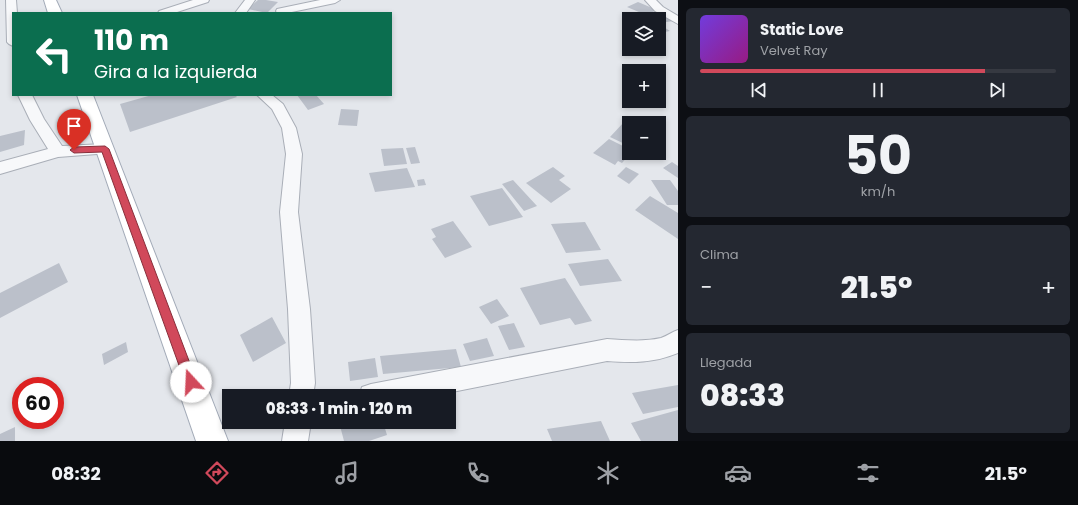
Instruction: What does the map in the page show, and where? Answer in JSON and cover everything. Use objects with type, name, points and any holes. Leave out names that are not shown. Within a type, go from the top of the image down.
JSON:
[{"type":"main road","points":[[50,0],[55,12]]},
{"type":"main road","points":[[85,96],[212,441]]},
{"type":"street","points":[[11,0],[12,21]]},
{"type":"street","points":[[166,12],[204,0]]},
{"type":"street","points":[[241,12],[250,0]]},
{"type":"street","points":[[280,12],[297,0]]},
{"type":"street","points":[[280,12],[335,0]]},
{"type":"street","points":[[650,0],[678,22]]},
{"type":"street","points":[[25,96],[37,120],[58,152]]},
{"type":"street","points":[[265,96],[278,107],[289,128],[294,154],[289,212],[299,309],[302,389]]},
{"type":"street","points":[[0,168],[58,152],[105,149]]},
{"type":"street","points":[[407,389],[607,350],[638,352],[669,348],[678,341]]},
{"type":"street","points":[[295,441],[297,429]]},
{"type":"building","points":[[258,0],[278,2],[268,12],[248,9]]},
{"type":"building","points":[[638,2],[657,10],[653,12],[639,12],[627,7]]},
{"type":"building","points":[[666,16],[674,21],[666,22]]},
{"type":"building","points":[[148,96],[237,97],[130,132],[120,104]]},
{"type":"building","points":[[298,96],[317,96],[324,104],[308,110]]},
{"type":"building","points":[[341,109],[359,110],[357,126],[338,125]]},
{"type":"building","points":[[622,124],[622,143],[610,137]]},
{"type":"building","points":[[25,130],[24,145],[0,152],[0,136]]},
{"type":"building","points":[[609,139],[622,146],[622,160],[625,160],[622,163],[618,161],[615,165],[593,153]]},
{"type":"building","points":[[415,147],[420,163],[411,164],[406,148]]},
{"type":"building","points":[[403,148],[407,164],[384,166],[381,149]]},
{"type":"building","points":[[672,162],[678,166],[678,178],[663,168]]},
{"type":"building","points":[[553,167],[565,176],[559,180],[571,189],[551,203],[526,183]]},
{"type":"building","points":[[626,167],[639,174],[629,184],[617,176]]},
{"type":"building","points":[[407,168],[415,187],[375,192],[369,173]]},
{"type":"building","points":[[424,179],[426,185],[418,186],[417,180]]},
{"type":"building","points":[[513,180],[537,206],[524,211],[502,184]]},
{"type":"building","points":[[651,180],[670,180],[678,191],[678,205],[667,205]]},
{"type":"building","points":[[502,188],[523,217],[489,226],[470,196]]},
{"type":"building","points":[[650,196],[678,213],[678,239],[635,210]]},
{"type":"building","points":[[453,221],[472,247],[445,258],[432,239],[436,237],[431,229]]},
{"type":"building","points":[[585,222],[601,250],[566,253],[551,224]]},
{"type":"building","points":[[608,259],[622,281],[580,286],[568,264]]},
{"type":"building","points":[[59,263],[68,282],[0,318],[0,293]]},
{"type":"building","points":[[565,278],[592,321],[575,325],[570,318],[540,325],[520,288]]},
{"type":"building","points":[[497,299],[509,316],[491,324],[479,307]]},
{"type":"building","points":[[272,317],[286,343],[253,362],[240,335]]},
{"type":"building","points":[[514,323],[525,347],[509,350],[498,326]]},
{"type":"building","points":[[487,338],[494,356],[470,361],[463,344]]},
{"type":"building","points":[[126,342],[128,352],[104,365],[102,354]]},
{"type":"building","points":[[456,349],[461,367],[383,374],[380,356]]},
{"type":"building","points":[[375,358],[378,377],[350,381],[348,362]]},
{"type":"building","points":[[678,385],[678,407],[643,414],[632,393]]},
{"type":"building","points":[[678,410],[678,441],[641,441],[631,423]]},
{"type":"building","points":[[601,421],[610,441],[552,441],[547,429]]},
{"type":"building","points":[[12,428],[15,429],[15,441],[0,441],[0,434]]},
{"type":"building","points":[[341,429],[385,429],[387,435],[369,441],[344,441]]},
{"type":"route","points":[[74,150],[105,149],[191,382]]}]
